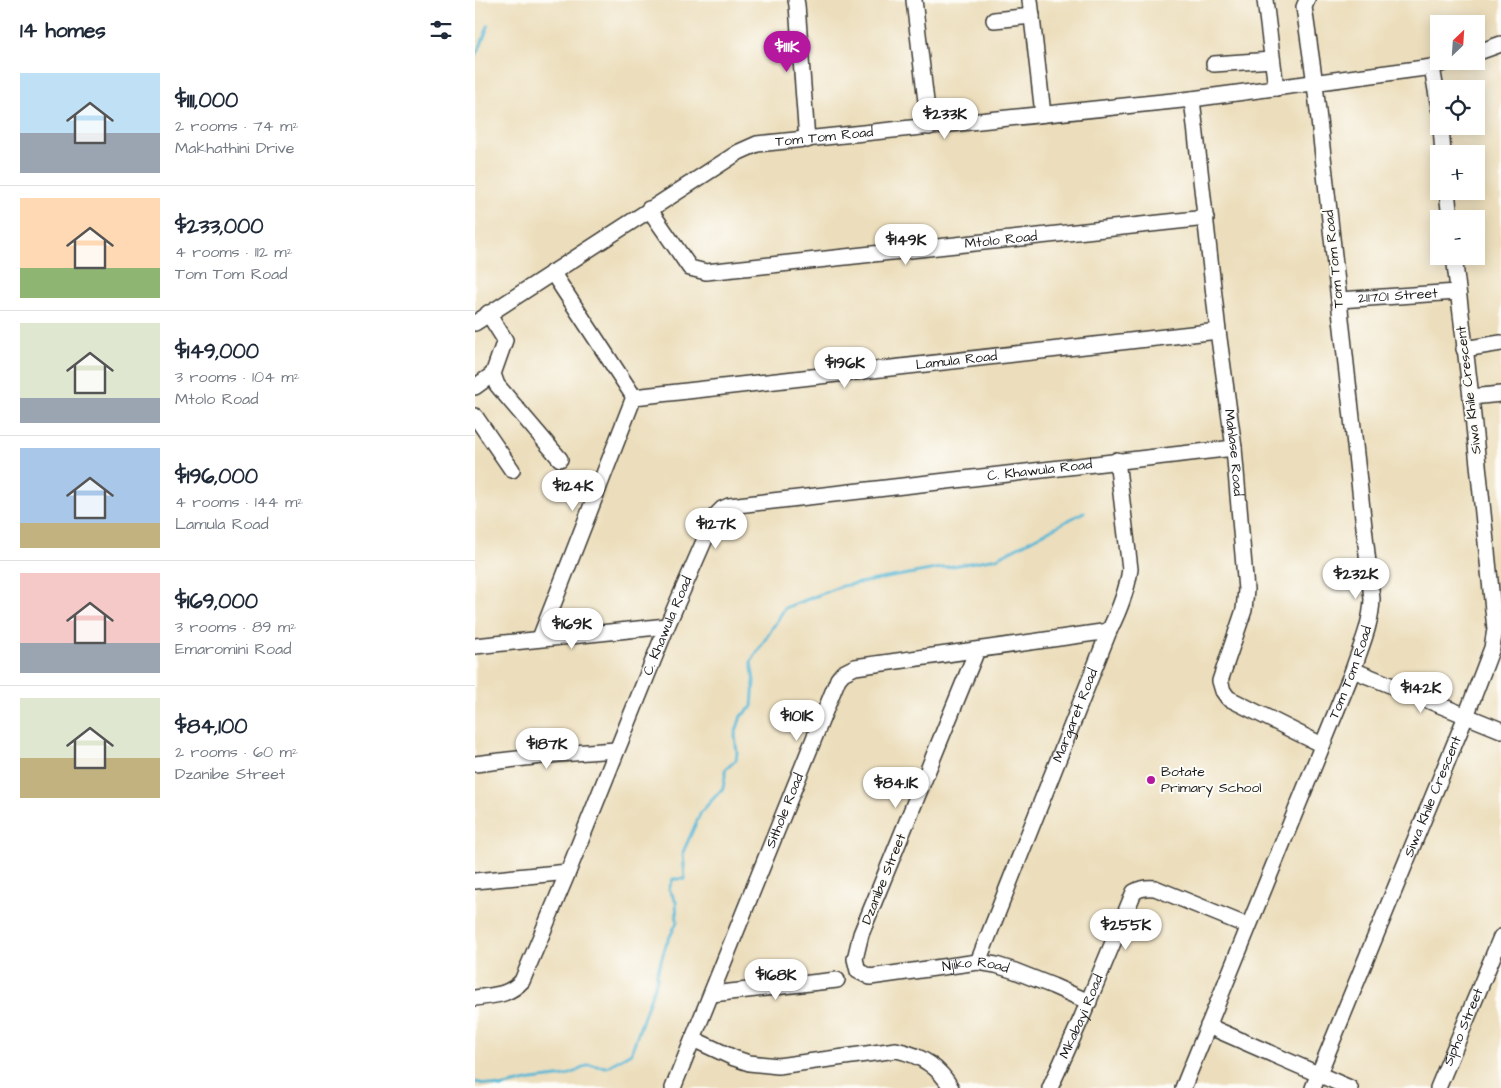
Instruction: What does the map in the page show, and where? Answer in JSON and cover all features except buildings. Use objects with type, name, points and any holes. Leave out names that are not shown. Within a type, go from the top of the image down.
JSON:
[{"type":"street","points":[[796,0],[807,140]]},
{"type":"street","points":[[914,0],[929,127]]},
{"type":"street","points":[[1031,0],[1043,114]]},
{"type":"street","points":[[1265,0],[1276,88]]},
{"type":"street","points":[[1307,0],[1304,7],[1315,84]]},
{"type":"street","points":[[994,20],[1032,16]]},
{"type":"street","points":[[1485,50],[1501,44]]},
{"type":"street","points":[[1213,64],[1272,60]]},
{"type":"street","name":"Tom Tom Road","points":[[475,323],[649,209],[739,152],[757,144],[1192,99],[1430,68]]},
{"type":"street","name":"Tom Tom Road","points":[[1183,1088],[1353,670],[1369,626],[1371,614],[1371,599],[1315,84]]},
{"type":"street","name":"Mahlase Road","points":[[1192,99],[1233,448],[1246,590],[1244,610],[1220,681],[1223,691],[1228,698],[1322,744]]},
{"type":"street","name":"Mtolo Road","points":[[649,209],[690,268],[706,272],[1206,218]]},
{"type":"street","name":"Siwa Khile Crescent","points":[[1316,1082],[1492,648],[1495,629],[1471,397],[1455,265]]},
{"type":"street","points":[[540,638],[634,397],[552,272]]},
{"type":"street","name":"211701 Street","points":[[1339,300],[1457,292]]},
{"type":"street","points":[[475,387],[493,374],[505,340],[489,314]]},
{"type":"street","name":"Lamula Road","points":[[634,397],[1218,331]]},
{"type":"street","points":[[1465,349],[1501,343]]},
{"type":"street","points":[[493,374],[497,385],[560,459]]},
{"type":"street","points":[[1471,397],[1501,394]]},
{"type":"street","points":[[475,416],[512,470]]},
{"type":"street","name":"C. Khawula Road","points":[[475,998],[504,994],[516,988],[522,981],[667,626],[715,516],[722,509],[729,506],[809,496],[1233,448]]},
{"type":"street","name":"Margaret Road","points":[[978,962],[1109,631],[1123,604],[1129,569],[1117,460]]},
{"type":"street","points":[[475,646],[667,626]]},
{"type":"street","name":"Sithole Road","points":[[673,1088],[838,679],[843,673],[855,667],[1109,631]]},
{"type":"street","name":"Dzanibe Street","points":[[858,971],[855,959],[861,934],[977,650]]},
{"type":"street","points":[[1353,670],[1501,730]]},
{"type":"street","points":[[475,764],[559,754],[616,750]]},
{"type":"street","points":[[475,881],[568,872]]},
{"type":"street","name":"Mkabayi Road","points":[[1051,1088],[1089,1002],[1133,892],[1141,888],[1155,888],[1248,926]]},
{"type":"street","name":"Sipho Street","points":[[1438,1088],[1501,937]]},
{"type":"street","name":"Njiko Road","points":[[858,971],[870,977],[978,962],[1015,971],[1089,1002]]},
{"type":"street","points":[[712,994],[837,980]]},
{"type":"street","points":[[1208,1026],[1316,1082],[1350,1088]]},
{"type":"street","points":[[693,1039],[734,1058],[760,1065],[778,1066],[896,1050],[923,1058],[936,1067],[946,1078],[951,1088]]},
{"type":"waterway","points":[[475,55],[488,26]]},
{"type":"waterway","points":[[475,1082],[500,1087],[532,1080],[566,1076],[589,1065],[607,1067],[631,1053],[657,979],[657,973],[666,945],[677,922],[676,902],[669,889],[673,879],[685,879],[683,852],[701,812],[723,788],[725,770],[736,760],[735,735],[741,716],[752,707],[754,681],[751,662],[785,608],[842,586],[997,558],[1084,512]]},
{"type":"place","name":"Botate Primary School","points":[[1151,780]]}]
